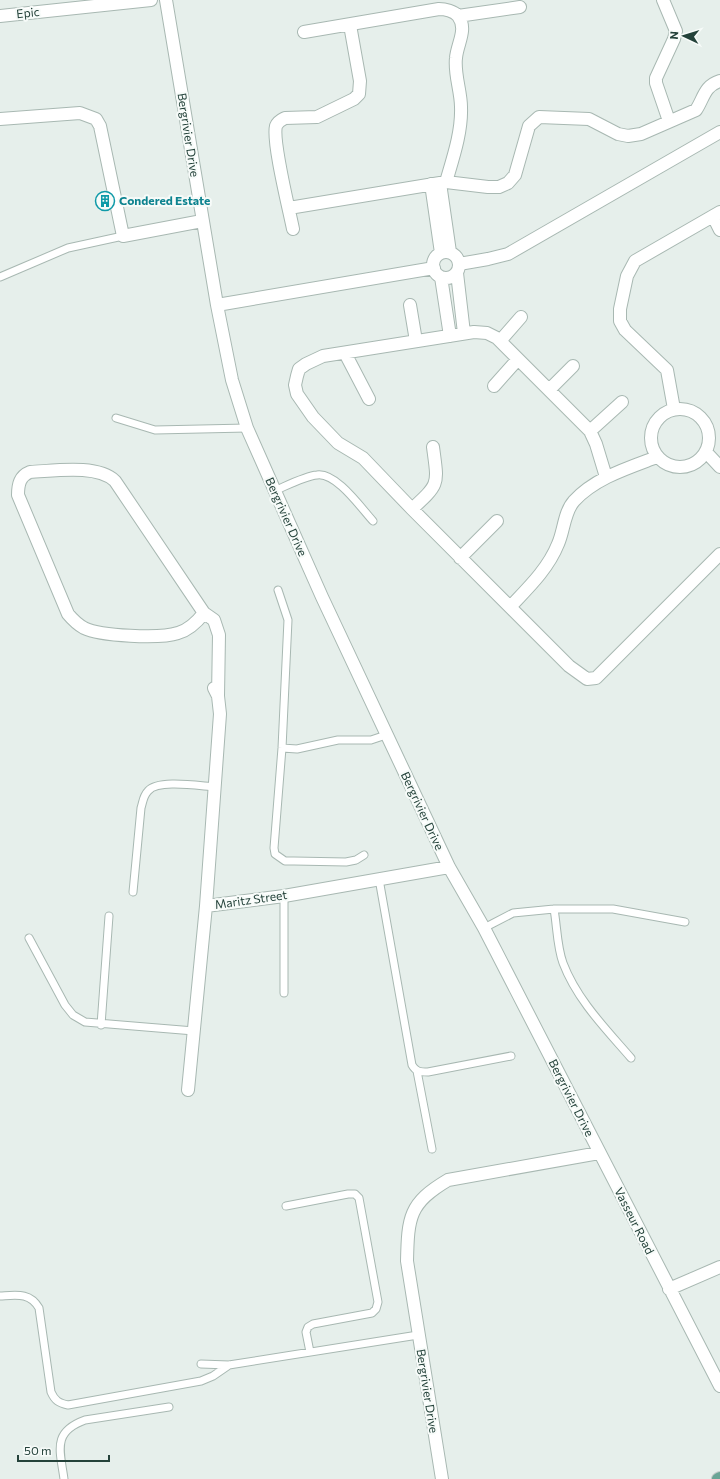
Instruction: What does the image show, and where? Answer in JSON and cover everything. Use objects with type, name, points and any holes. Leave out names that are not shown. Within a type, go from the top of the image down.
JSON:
[{"type":"street","name":"Epic","points":[[0,16],[151,0]]},
{"type":"street","name":"Bergrivier Drive","points":[[166,0],[217,305],[232,380],[247,428],[274,491],[448,867],[484,928],[599,1153],[448,1180],[433,1189],[420,1200],[411,1217],[407,1261],[442,1479]]},
{"type":"street","points":[[663,0],[676,32],[656,78],[656,83],[669,121]]},
{"type":"street","points":[[458,16],[520,7]]},
{"type":"street","points":[[304,32],[438,9],[445,9],[458,16],[462,24],[462,32],[456,59],[461,107],[461,123],[458,141],[439,183],[445,252]]},
{"type":"street","points":[[293,229],[275,140],[277,124],[280,120],[285,118],[317,117],[354,99],[359,94],[360,81],[350,25]]},
{"type":"street","points":[[289,208],[439,183],[499,187],[508,183],[515,175],[529,126],[539,117],[589,120],[618,134],[628,136],[641,134],[696,110],[706,90],[712,84],[720,81]]},
{"type":"street","points":[[0,119],[80,113],[96,119],[100,126],[123,236],[202,221]]},
{"type":"street","points":[[217,305],[437,273],[450,278],[458,269],[508,254],[720,132]]},
{"type":"street","points":[[674,409],[667,370],[625,330],[620,320],[620,310],[627,276],[635,260],[717,214],[720,230]]},
{"type":"street","points":[[445,252],[457,257],[464,333]]},
{"type":"street","points":[[445,252],[434,259],[450,336]]},
{"type":"street","points":[[410,305],[416,341]]},
{"type":"street","points":[[500,341],[521,317]]},
{"type":"street","points":[[606,477],[596,444],[590,431],[500,341],[487,333],[464,333],[323,356],[299,369],[295,385],[298,394],[313,417],[338,443],[363,458],[460,558],[569,666],[582,677],[591,679],[596,678],[720,554]]},
{"type":"street","points":[[345,353],[369,399]]},
{"type":"street","points":[[494,386],[518,359]]},
{"type":"street","points":[[549,390],[573,366]]},
{"type":"street","points":[[590,431],[622,402]]},
{"type":"street","points":[[674,409],[691,411],[700,416],[714,431],[706,452],[700,460],[692,465],[682,468],[673,467],[664,463],[657,457],[652,448],[650,438],[656,420],[663,414],[674,409]]},
{"type":"street","points":[[412,509],[431,491],[435,485],[436,475],[433,447]]},
{"type":"street","points":[[706,452],[720,467]]},
{"type":"street","points":[[510,607],[536,581],[558,545],[567,514],[573,502],[606,477],[657,457]]},
{"type":"street","points":[[204,613],[189,628],[178,634],[156,637],[94,632],[75,623],[68,614],[18,495],[18,487],[24,475],[30,472],[93,471],[109,476],[115,481],[204,613],[214,620],[219,635],[218,696]]},
{"type":"street","points":[[460,558],[497,521]]},
{"type":"street","name":"Maritz Street","points":[[210,680],[218,696],[220,714],[206,906],[284,896],[448,867]]},
{"type":"street","points":[[188,1090],[206,906]]},
{"type":"street","name":"Vasseur Road","points":[[599,1153],[720,1386]]},
{"type":"street","points":[[670,1289],[720,1267]]},
{"type":"lane","points":[[0,277],[68,248],[123,236]]},
{"type":"lane","points":[[116,418],[156,430],[247,428]]},
{"type":"lane","points":[[274,491],[318,475],[326,476],[339,484],[373,521]]},
{"type":"lane","points":[[278,590],[288,620],[282,748],[274,848],[275,854],[285,861],[346,862],[356,860],[364,855]]},
{"type":"lane","points":[[282,748],[298,749],[338,740],[371,740],[386,735]]},
{"type":"lane","points":[[133,892],[142,808],[144,797],[148,790],[160,784],[215,787]]},
{"type":"lane","points":[[379,879],[412,1065],[417,1071],[432,1149]]},
{"type":"lane","points":[[284,896],[284,993]]},
{"type":"lane","points":[[484,928],[513,913],[554,909],[614,908],[685,922]]},
{"type":"lane","points":[[554,909],[563,962],[574,984],[594,1015],[631,1058]]},
{"type":"lane","points":[[101,1025],[109,916]]},
{"type":"lane","points":[[29,938],[65,1005],[73,1015],[85,1022],[101,1025],[194,1031]]},
{"type":"lane","points":[[417,1071],[428,1072],[511,1056]]},
{"type":"lane","points":[[286,1206],[348,1194],[355,1194],[359,1198],[378,1302],[376,1309],[372,1313],[313,1324],[308,1327],[306,1332],[310,1352]]},
{"type":"lane","points":[[0,1296],[20,1295],[35,1300],[39,1308],[50,1392],[54,1399],[60,1404],[68,1405],[201,1381],[213,1376],[229,1365]]},
{"type":"lane","points":[[201,1364],[229,1365],[418,1335]]},
{"type":"lane","points":[[63,1479],[60,1446],[61,1437],[73,1424],[85,1420],[169,1407]]},
{"type":"place","name":"Condered Estate","points":[[105,201]]}]
